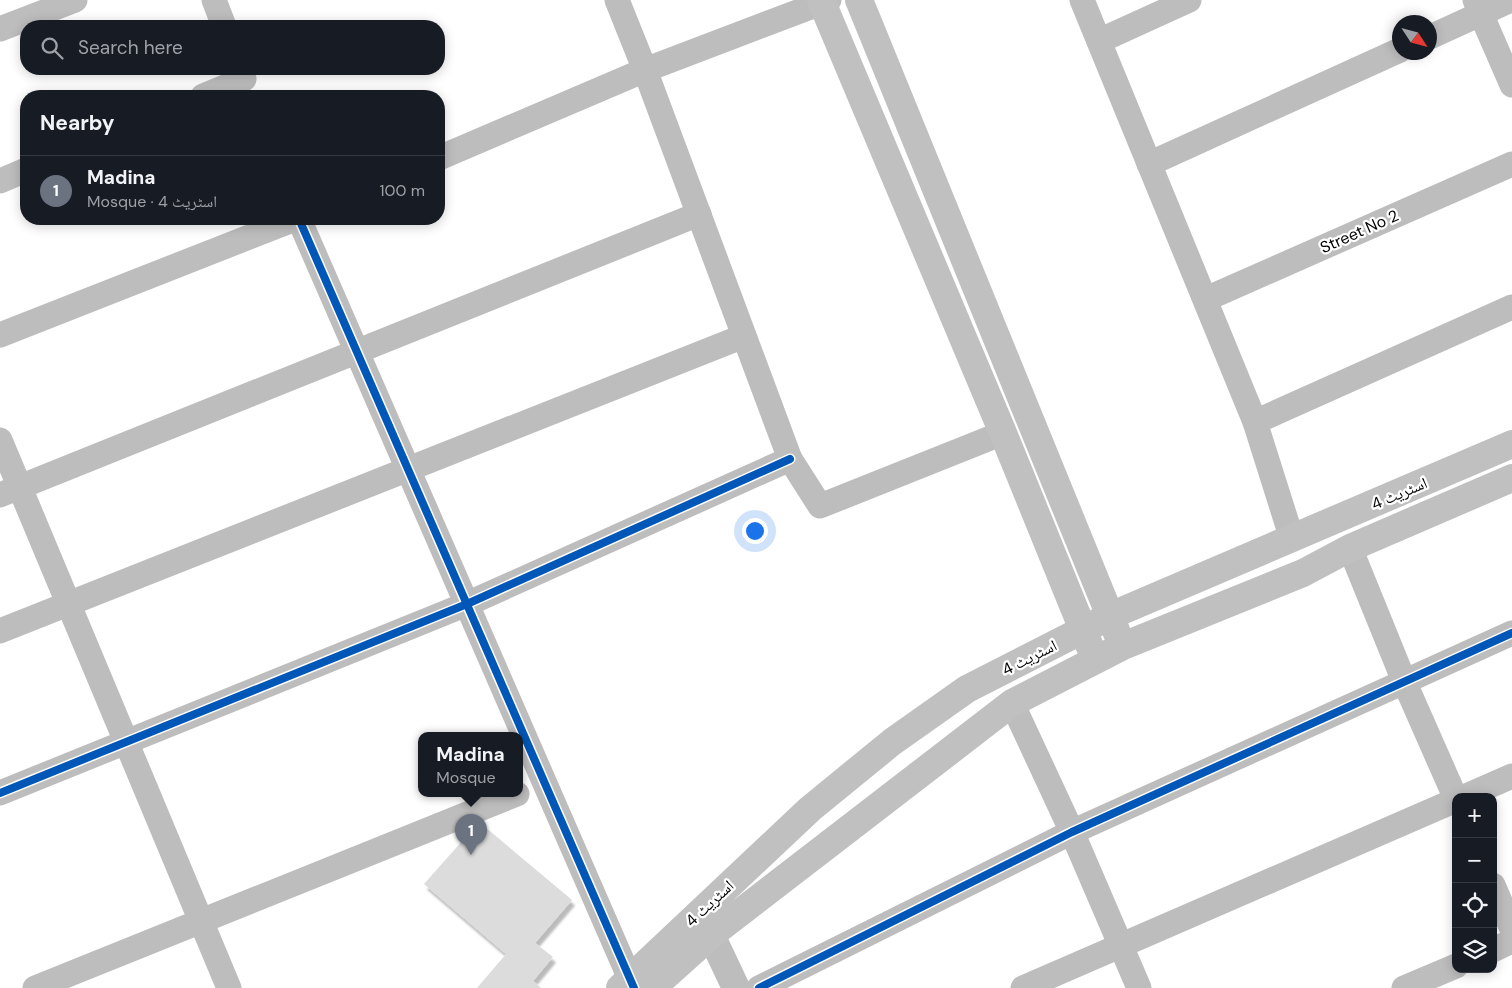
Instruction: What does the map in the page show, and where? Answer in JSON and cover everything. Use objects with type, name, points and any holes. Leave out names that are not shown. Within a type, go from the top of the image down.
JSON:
[{"type":"main road","points":[[859,0],[1123,646]]},
{"type":"main road","points":[[824,1],[1004,433],[1096,660]]},
{"type":"main road","name":"اسٹریٹ 4","points":[[634,985],[810,809],[892,742],[967,689],[1110,616],[1512,444]]},
{"type":"main road","name":"اسٹریٹ 4","points":[[634,985],[711,935],[1012,703],[1123,646],[1303,573],[1350,548],[1512,478]]},
{"type":"street","points":[[23,20],[75,0]]},
{"type":"street","points":[[214,0],[222,20]]},
{"type":"street","points":[[616,0],[645,70],[790,460],[820,506],[1004,433]]},
{"type":"street","points":[[1082,0],[1255,422],[1292,539]]},
{"type":"street","points":[[1099,42],[1189,0]]},
{"type":"street","points":[[1437,33],[1478,7],[1511,0]]},
{"type":"street","points":[[445,155],[645,70],[824,1]]},
{"type":"street","points":[[1478,7],[1512,85]]},
{"type":"street","points":[[0,29],[20,21]]},
{"type":"street","points":[[1149,164],[1392,54]]},
{"type":"street","points":[[220,90],[245,81]]},
{"type":"street","name":"Street No 2","points":[[1206,299],[1512,164]]},
{"type":"street","points":[[0,181],[20,173]]},
{"type":"street","points":[[10,491],[699,214]]},
{"type":"street","points":[[0,335],[282,225]]},
{"type":"street","points":[[300,225],[634,985]]},
{"type":"street","points":[[1255,422],[1512,306]]},
{"type":"street","points":[[0,631],[744,336]]},
{"type":"street","points":[[0,440],[10,491],[68,604],[229,988]]},
{"type":"street","points":[[0,793],[467,604],[790,460]]},
{"type":"street","points":[[1350,548],[1404,682],[1453,793]]},
{"type":"street","points":[[759,988],[1072,832],[1512,633]]},
{"type":"street","points":[[1012,703],[1072,832],[1140,988]]},
{"type":"street","points":[[1473,793],[1512,776]]},
{"type":"street","points":[[523,791],[546,782]]},
{"type":"street","points":[[35,988],[509,797]]},
{"type":"street","points":[[1023,988],[1452,802]]},
{"type":"street","points":[[1497,894],[1512,928]]},
{"type":"street","points":[[711,935],[736,988]]},
{"type":"street","points":[[1497,948],[1512,941]]},
{"type":"street","points":[[1404,988],[1452,968]]},
{"type":"building","points":[[479,822],[572,900],[535,943],[553,957],[533,981],[541,988],[477,988],[506,954],[424,884]]},
{"type":"cycle path","points":[[302,225],[522,732]]},
{"type":"cycle path","points":[[0,793],[467,604],[790,459]]},
{"type":"cycle path","points":[[759,988],[1072,832],[1512,633]]},
{"type":"cycle path","points":[[523,733],[634,988]]},
{"type":"place","name":"Madina","points":[[471,855]]}]
